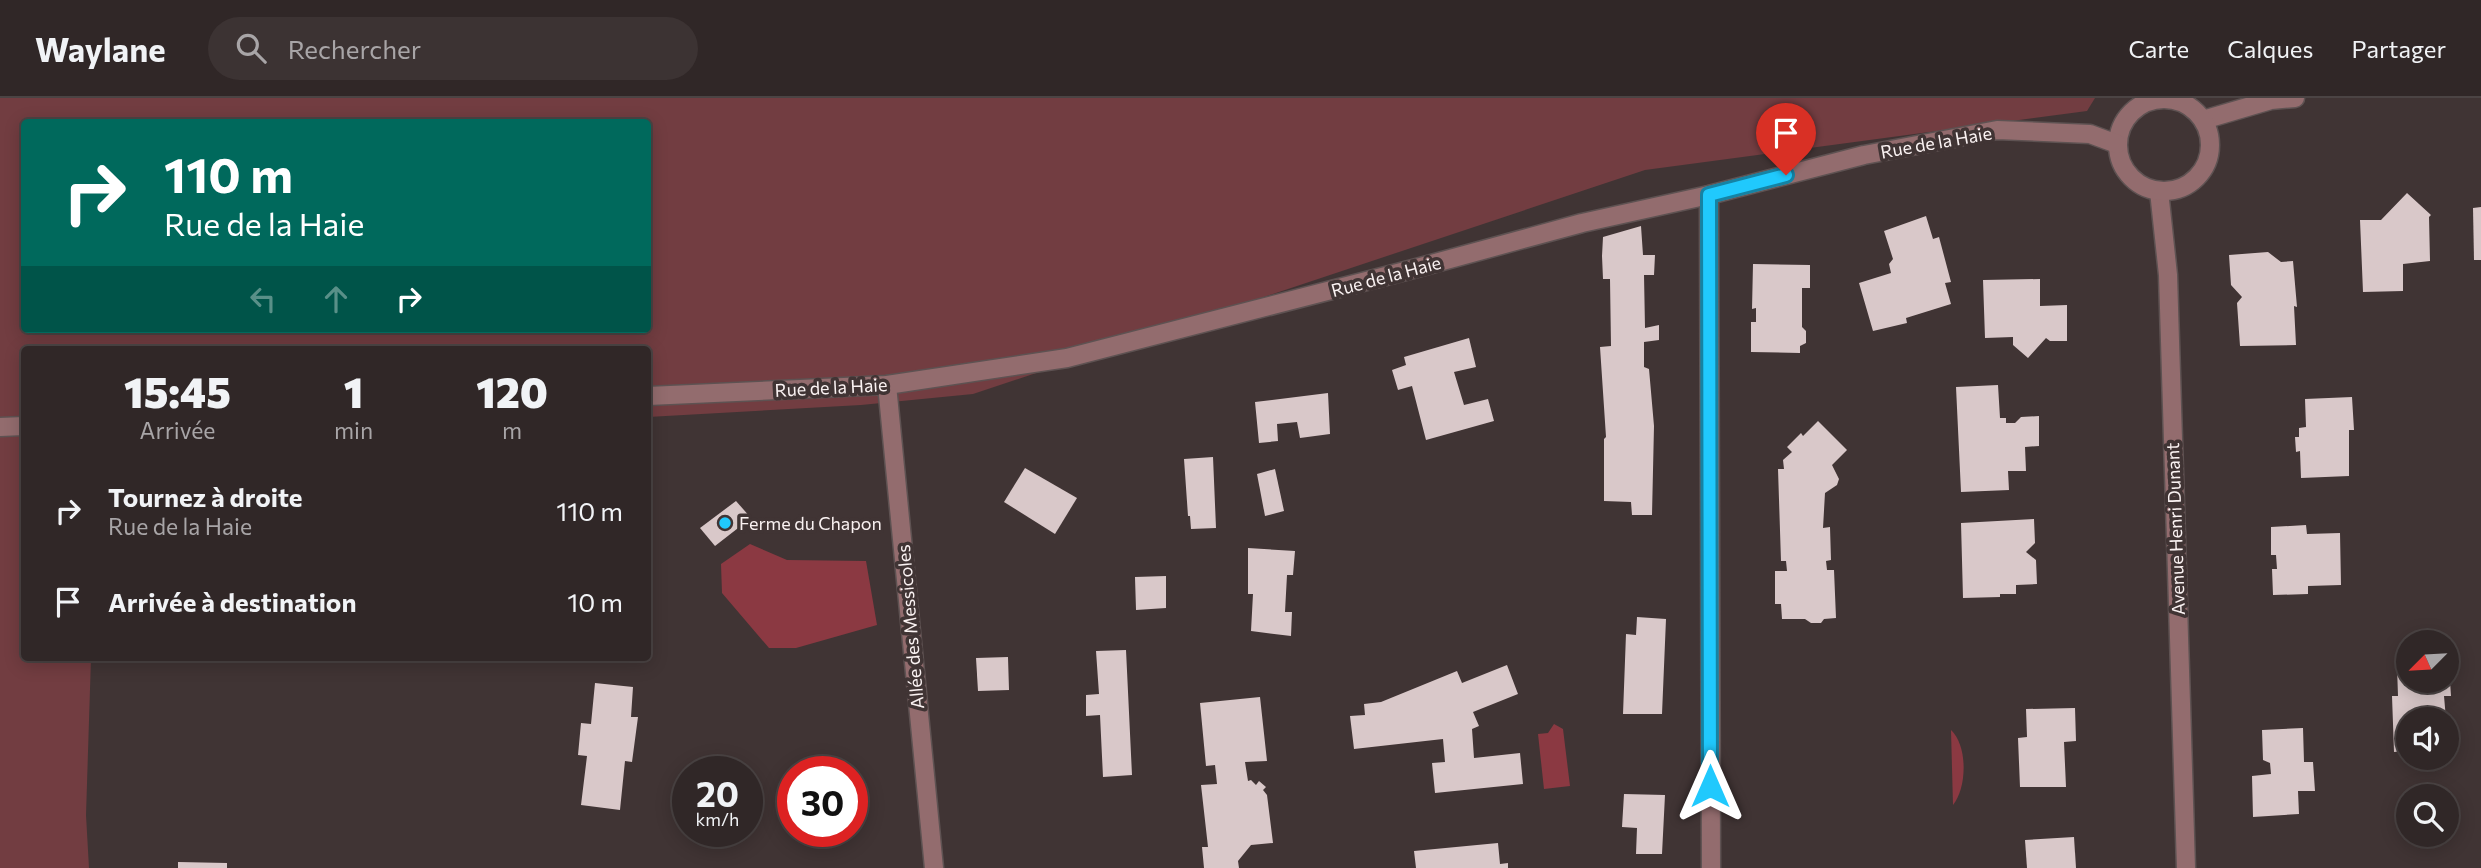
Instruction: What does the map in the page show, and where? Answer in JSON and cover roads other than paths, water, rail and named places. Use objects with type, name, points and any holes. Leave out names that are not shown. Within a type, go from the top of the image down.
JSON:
[{"type":"street","points":[[2168,98],[2189,106],[2203,120],[2209,134],[2210,149],[2206,165],[2189,184],[2174,190],[2159,191],[2144,187],[2131,178],[2122,166],[2117,144],[2121,126],[2130,113],[2145,102],[2168,98]]},
{"type":"street","points":[[2203,120],[2271,100],[2295,98]]},
{"type":"street","name":"Rue de la Haie","points":[[651,396],[887,385],[1067,358],[1654,205],[1709,195],[1864,155],[1997,130],[2090,134],[2117,144]]},
{"type":"street","name":"Avenue Henri Dunant","points":[[2159,191],[2168,275],[2186,868]]},
{"type":"street","points":[[1709,195],[1711,868]]},
{"type":"street","name":"Allée des Messicoles","points":[[887,385],[933,868]]},
{"type":"street","points":[[0,427],[21,425]]},
{"type":"place","name":"Ferme du Chapon","points":[[725,523]]}]
